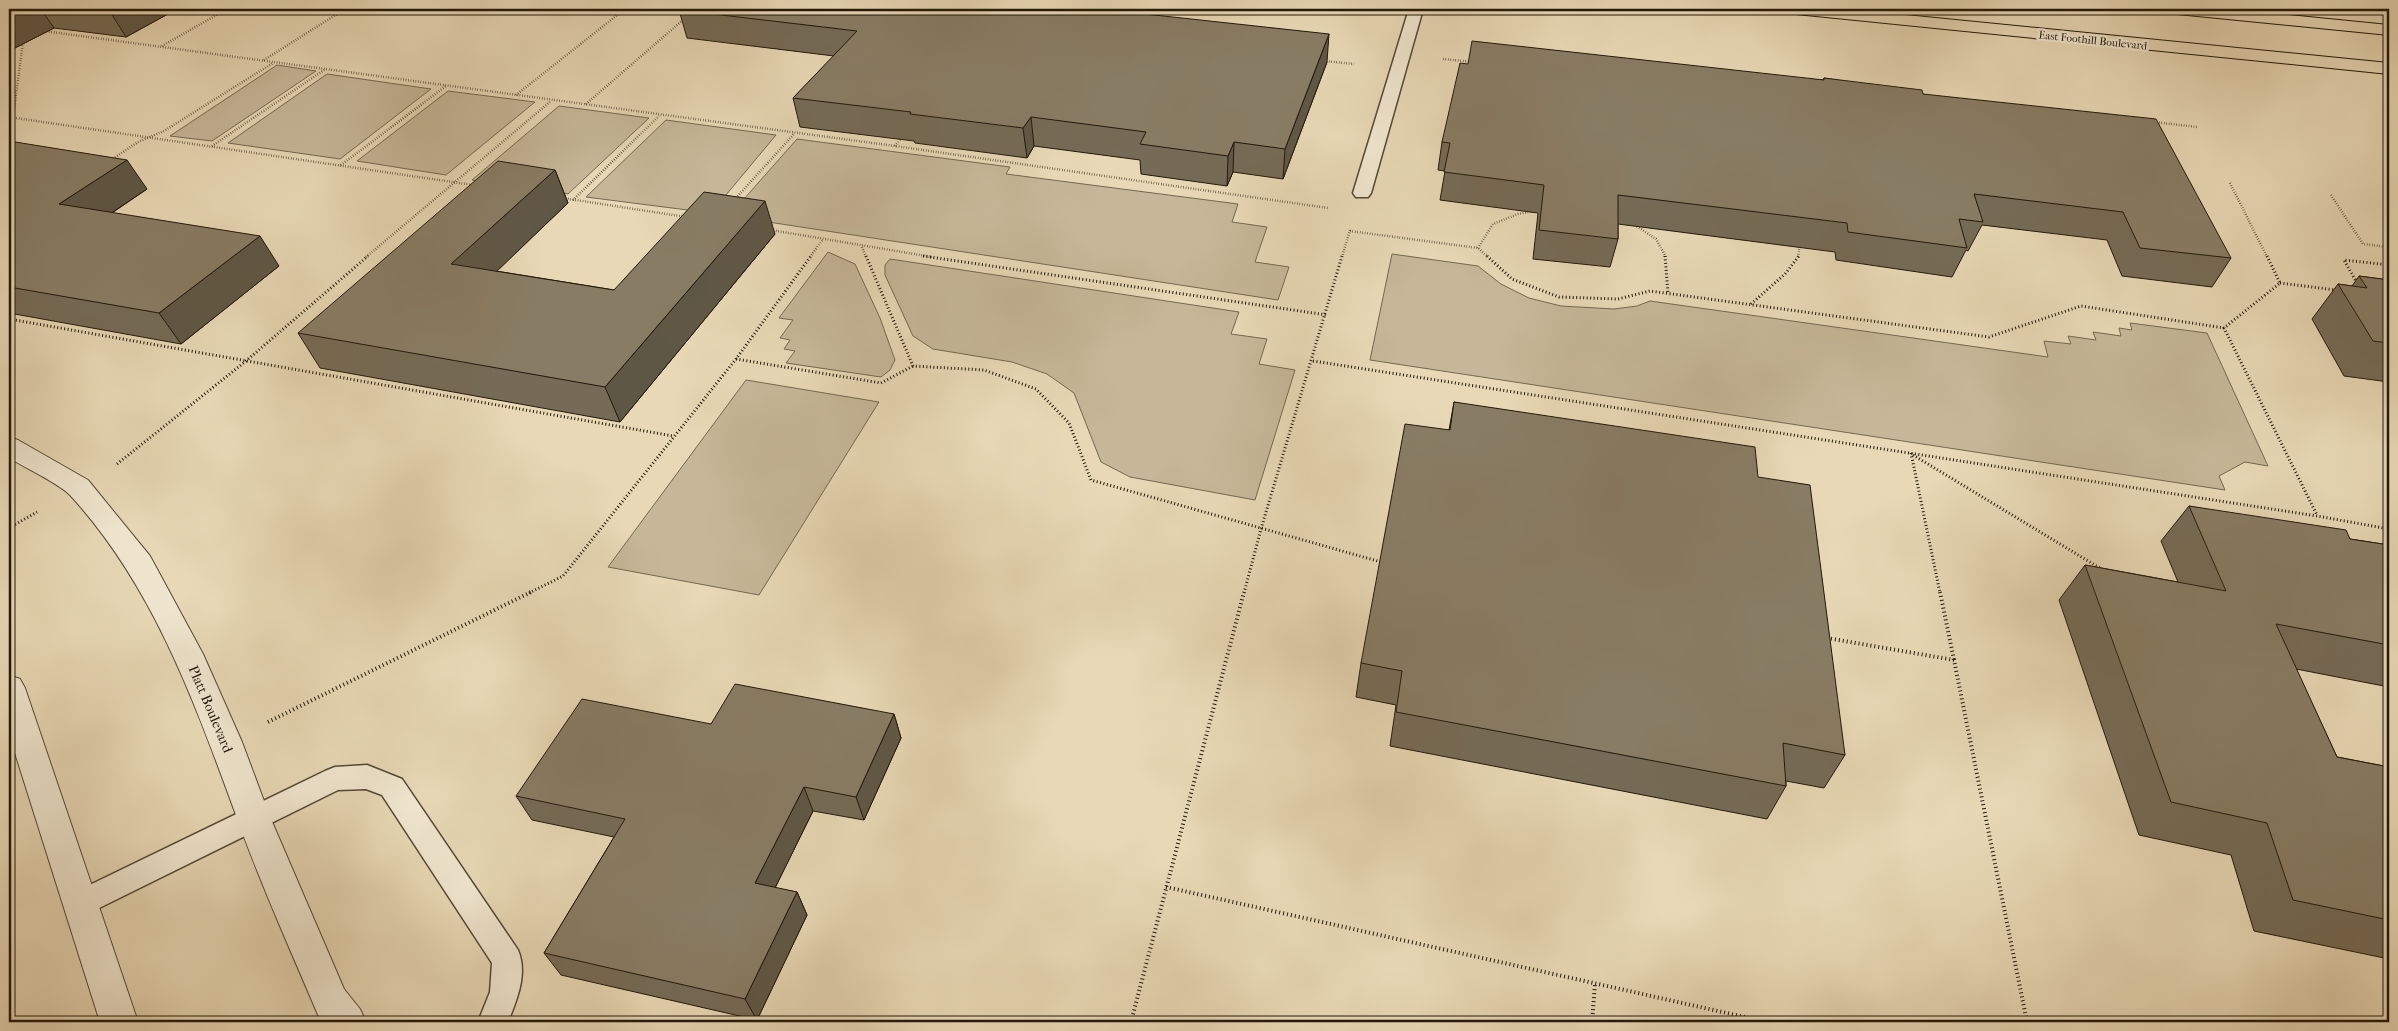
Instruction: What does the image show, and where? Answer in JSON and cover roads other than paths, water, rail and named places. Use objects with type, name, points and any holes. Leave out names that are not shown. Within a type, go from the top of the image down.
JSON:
[{"type":"main road","name":"East Foothill Boulevard","points":[[1796,9],[2389,69]]},
{"type":"main road","points":[[2177,9],[2389,30]]},
{"type":"street","name":"Platt Boulevard","points":[[9,446],[78,487],[140,564],[188,654],[226,742],[253,818],[331,1002],[347,1022]]},
{"type":"street","points":[[9,688],[48,800],[79,904],[119,1022]]},
{"type":"lane","points":[[1362,193],[1416,9]]},
{"type":"lane","points":[[79,904],[335,779],[367,777],[392,787],[507,960],[505,992],[492,1022]]}]
